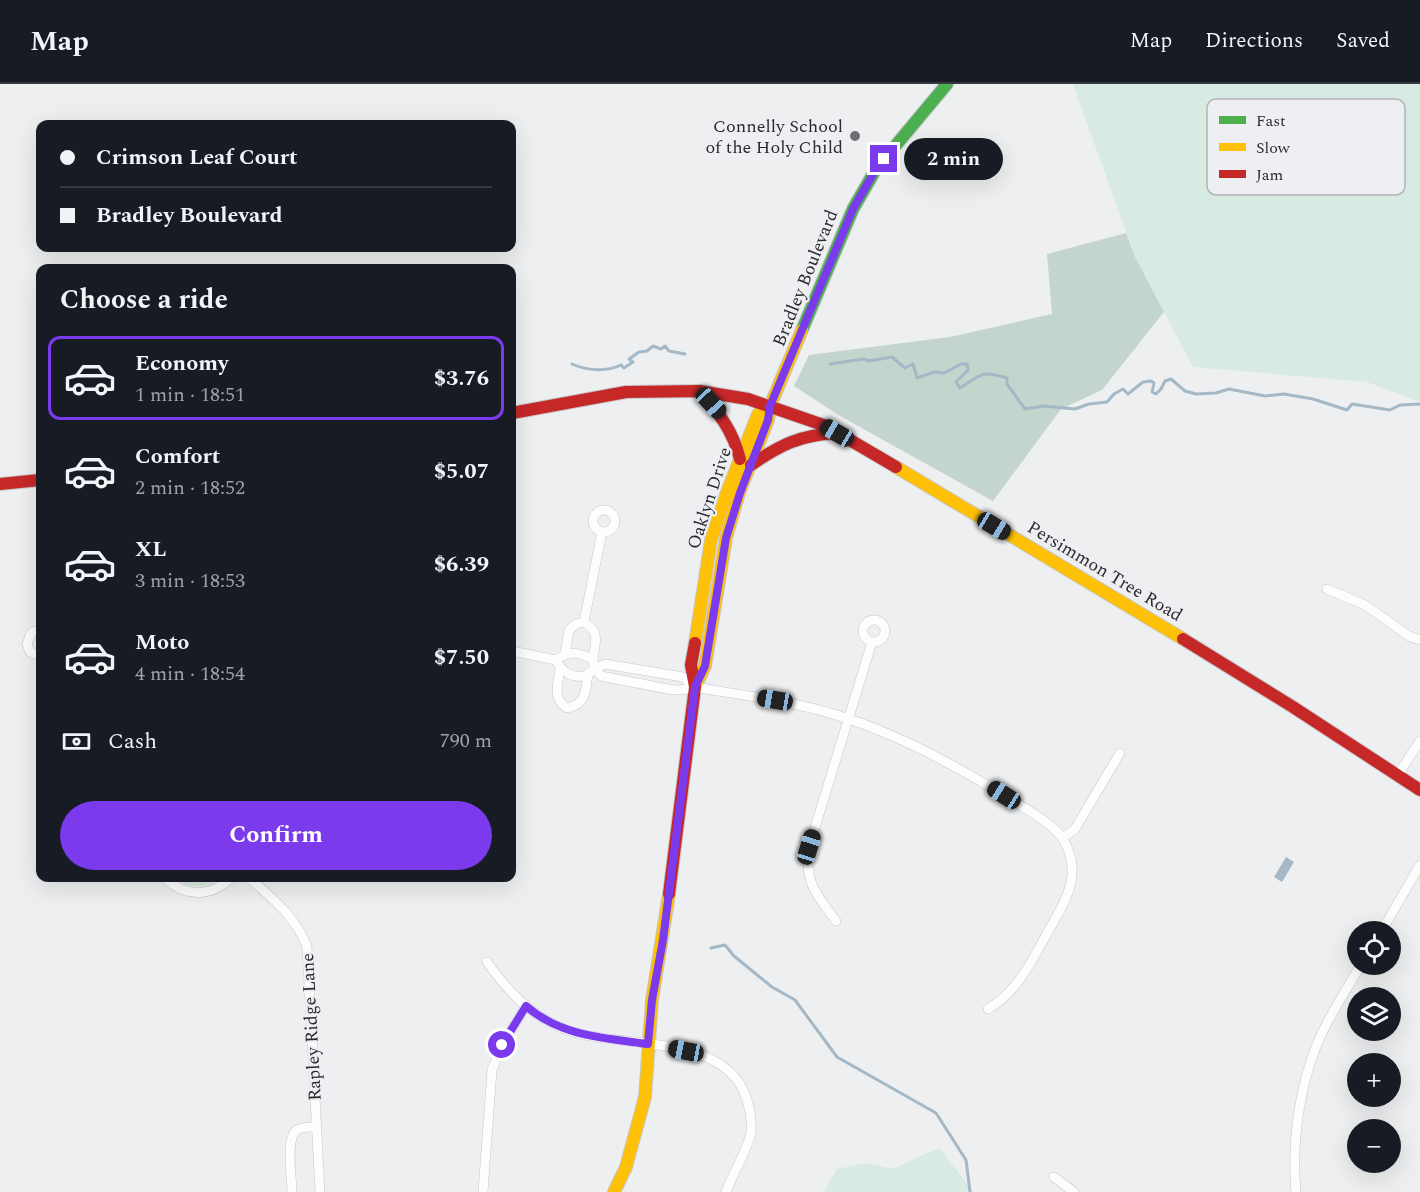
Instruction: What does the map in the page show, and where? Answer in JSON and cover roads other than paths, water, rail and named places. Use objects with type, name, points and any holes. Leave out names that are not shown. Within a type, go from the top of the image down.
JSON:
[{"type":"main road","name":"Bradley Boulevard","points":[[770,406],[853,209],[876,169],[947,84]]},
{"type":"main road","name":"Persimmon Tree Road","points":[[516,412],[626,392],[699,391],[748,399],[826,426],[1138,612],[1293,707],[1420,790]]},
{"type":"main road","points":[[699,391],[722,415],[745,463],[778,445],[811,434],[837,433]]},
{"type":"main road","name":"Oaklyn Drive","points":[[614,1192],[626,1167],[645,1096],[652,1000],[663,940],[695,687],[705,666],[726,538],[758,414],[770,406]]},
{"type":"main road","points":[[0,484],[36,480]]},
{"type":"street","points":[[584,622],[603,532]]},
{"type":"street","points":[[1327,589],[1365,605],[1408,636],[1420,640]]},
{"type":"street","points":[[584,622],[592,627],[596,634],[592,667],[583,700],[577,706],[567,708],[560,703],[556,694],[558,665],[565,654],[569,630],[576,624],[584,622]]},
{"type":"street","points":[[36,631],[31,633],[27,640],[30,652],[36,654]]},
{"type":"street","points":[[836,921],[812,889],[807,862],[809,847],[872,642]]},
{"type":"street","points":[[516,652],[558,665],[574,676],[605,663],[683,677],[695,687],[795,704],[848,719],[902,740],[971,775],[1037,815],[1062,838],[1073,880],[1066,900],[1017,984],[1002,1001],[988,1009]]},
{"type":"street","points":[[565,654],[578,653],[592,667]]},
{"type":"street","points":[[1397,776],[1420,741]]},
{"type":"street","points":[[1062,838],[1075,829],[1120,753]]},
{"type":"street","points":[[1387,921],[1420,865]]},
{"type":"street","points":[[171,882],[187,892],[205,892],[226,882]]},
{"type":"street","name":"Rapley Ridge Lane","points":[[254,882],[291,915],[307,946],[320,1192]]},
{"type":"street","points":[[488,962],[504,986],[540,1018],[570,1031],[592,1037],[648,1044],[705,1055],[728,1068],[743,1087],[750,1108],[750,1134],[726,1192]]},
{"type":"street","points":[[1296,1192],[1294,1168],[1296,1127],[1310,1064],[1325,1026],[1355,975]]},
{"type":"street","points":[[483,1192],[492,1070],[502,1045],[526,1006]]},
{"type":"street","name":"Rapley Ridge Lane","points":[[292,1192],[290,1140],[295,1131],[316,1126]]},
{"type":"street","points":[[1054,1177],[1074,1192]]},
{"type":"water","points":[[1286,857],[1294,862],[1282,882],[1274,877]]},
{"type":"waterway","points":[[572,364],[597,370],[621,365],[624,368],[633,362],[629,359],[653,346],[661,349],[665,346],[669,351],[685,354]]},
{"type":"waterway","points":[[830,364],[892,357],[905,368],[913,364],[917,378],[934,372],[944,373],[961,364],[967,364],[968,370],[956,382],[960,388],[986,374],[1007,378],[1007,384],[1025,409],[1044,406],[1075,409],[1089,404],[1107,402],[1123,389],[1128,394],[1143,382],[1151,381],[1154,383],[1152,392],[1156,394],[1165,381],[1171,379],[1185,391],[1196,394],[1216,393],[1229,389],[1265,396],[1284,394],[1313,399],[1347,410],[1352,404],[1390,410],[1400,405],[1420,404]]},
{"type":"waterway","points":[[711,948],[725,945],[734,956],[772,987],[795,1000],[837,1057],[936,1113],[966,1160],[970,1192]]},
{"type":"place","name":"Connelly School of the Holy Child","points":[[855,136]]}]
